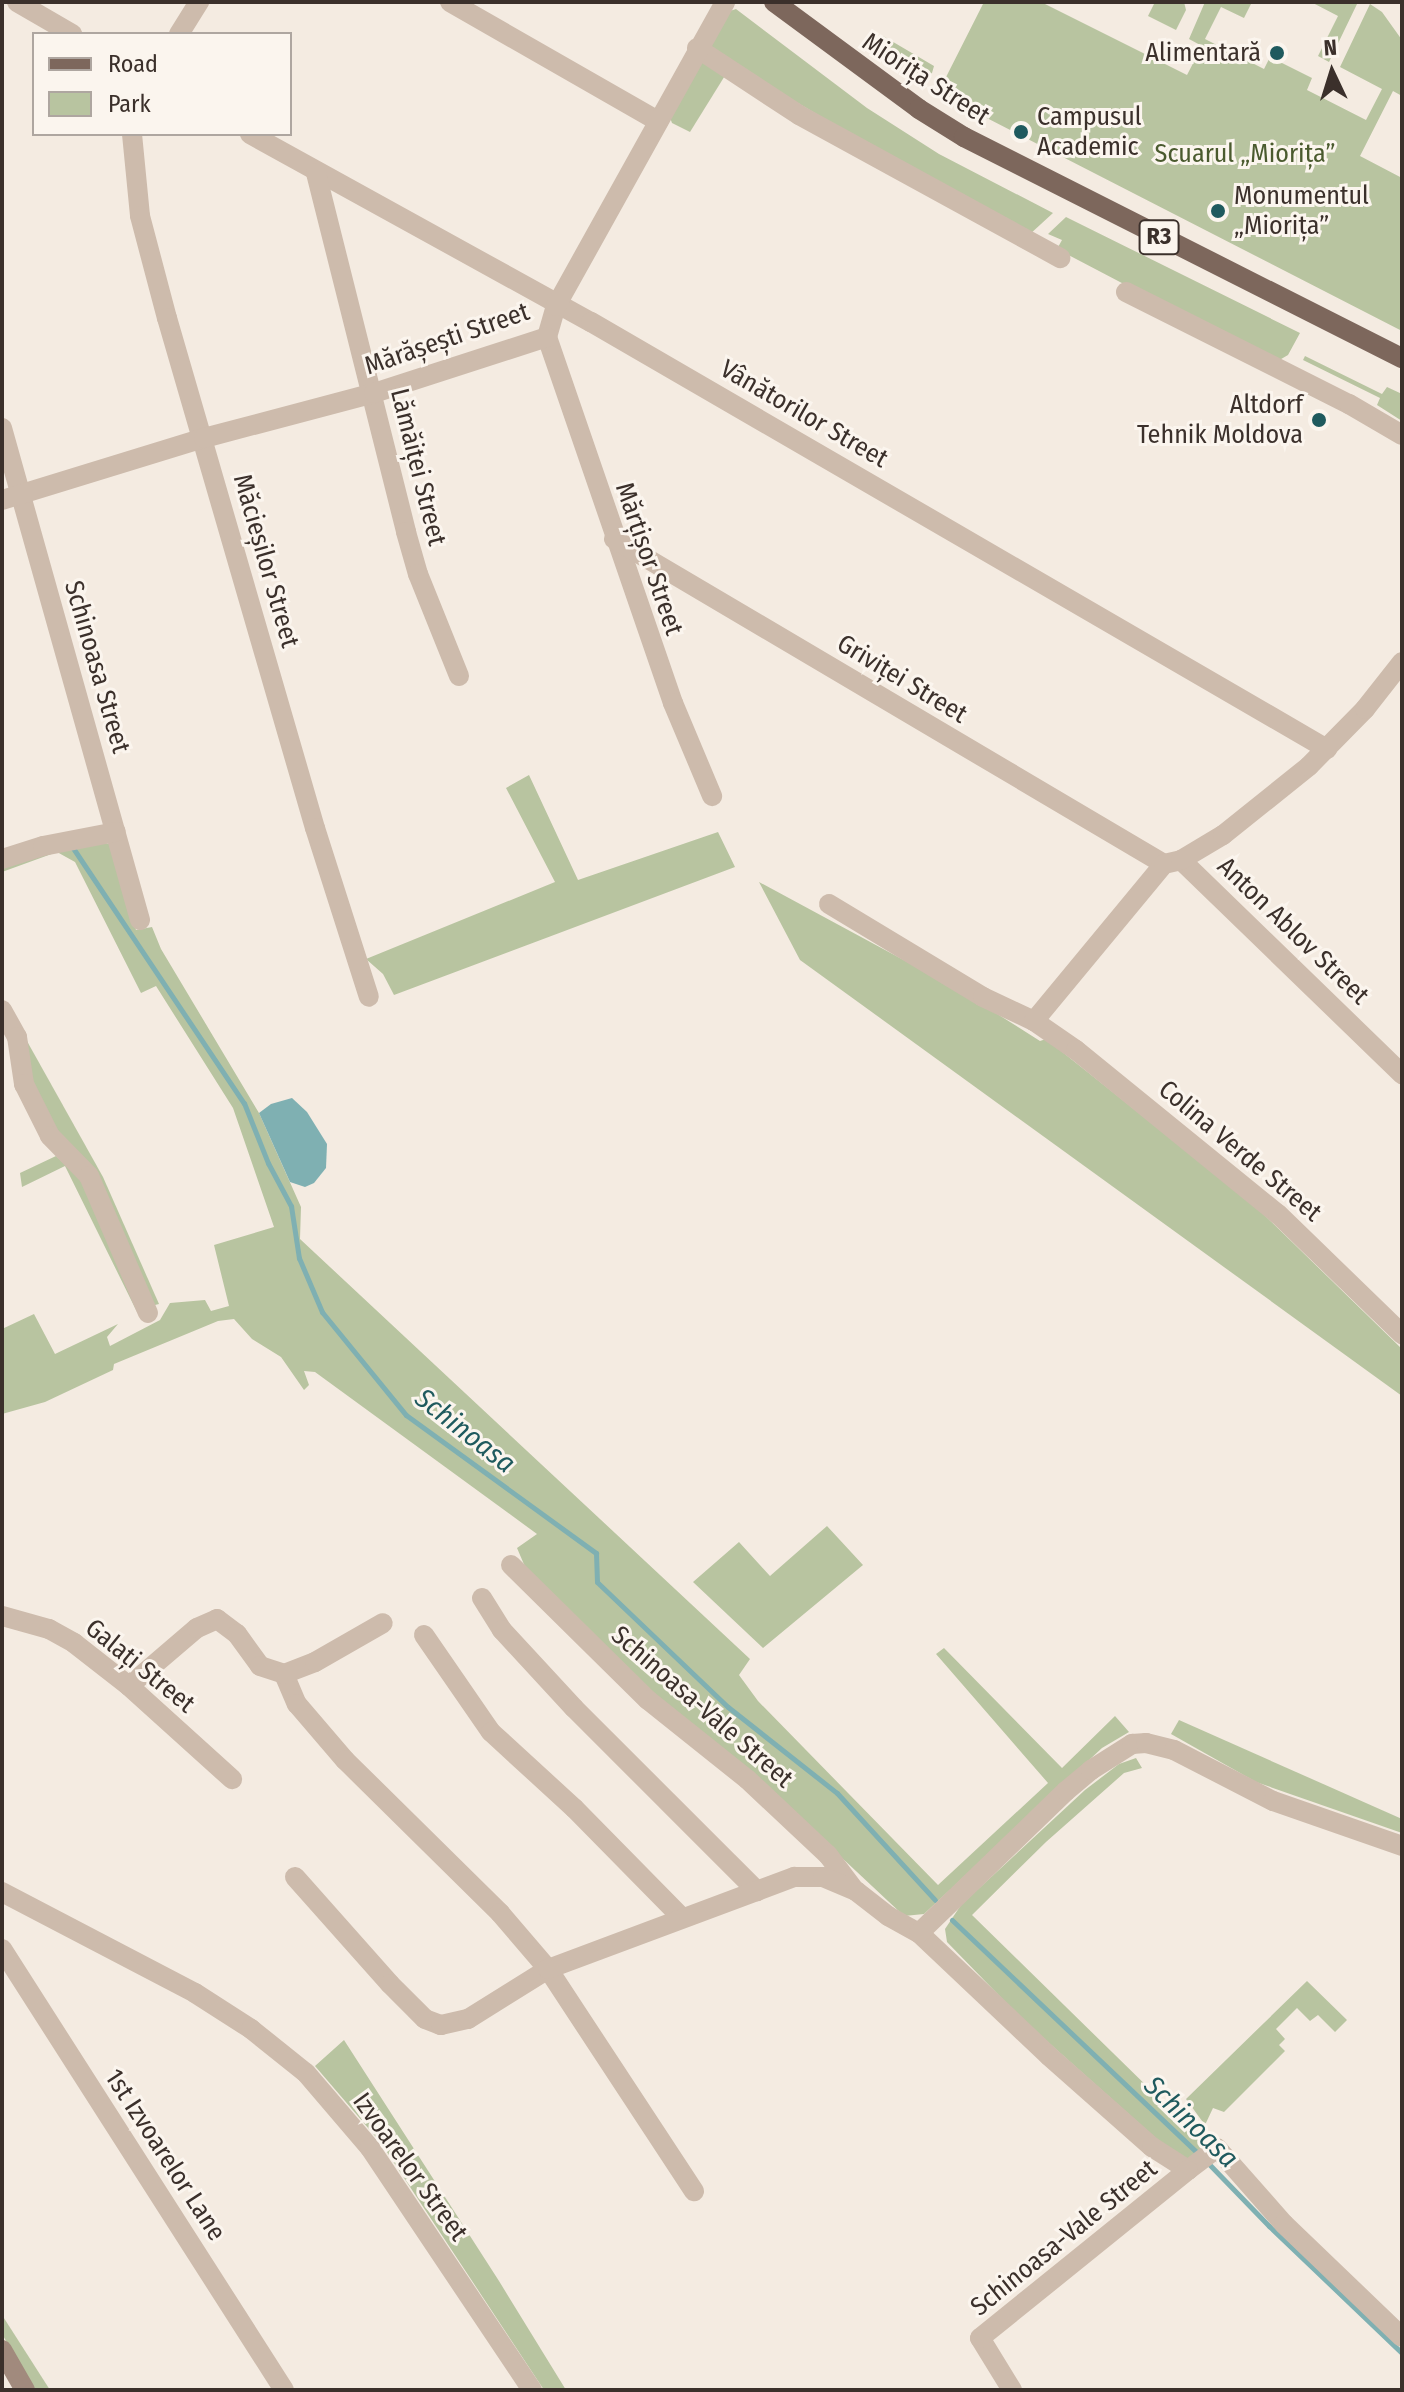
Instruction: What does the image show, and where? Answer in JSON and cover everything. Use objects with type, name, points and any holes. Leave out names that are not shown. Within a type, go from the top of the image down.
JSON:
[{"type":"main road","name":"Miorița Street","points":[[774,2],[919,109],[964,137],[1402,358]]},
{"type":"street","points":[[17,2],[69,32]]},
{"type":"street","points":[[180,32],[199,2]]},
{"type":"street","points":[[450,2],[658,121]]},
{"type":"street","name":"Mărășești Street","points":[[12,497],[204,438],[374,393],[547,337],[556,306],[725,2]]},
{"type":"street","points":[[697,48],[813,123],[1060,258]]},
{"type":"street","name":"Măcieșilor Street","points":[[132,136],[140,216],[315,828],[369,997]]},
{"type":"street","name":"Vânătorilor Street","points":[[253,136],[556,306],[591,322],[1327,749]]},
{"type":"street","name":"Lămăiței Street","points":[[316,173],[418,574],[459,676]]},
{"type":"street","points":[[1126,292],[1349,404],[1402,435]]},
{"type":"street","name":"Mărțișor Street","points":[[547,337],[614,539],[673,703],[712,796]]},
{"type":"street","name":"Schinoasa Street","points":[[2,428],[12,497],[116,832],[140,920]]},
{"type":"street","name":"Griviței Street","points":[[614,539],[1173,862]]},
{"type":"street","points":[[829,904],[983,997],[1034,1021],[1173,862],[1254,812],[1327,749],[1402,663]]},
{"type":"street","points":[[2,859],[43,846],[116,832]]},
{"type":"street","name":"Anton Ablov Street","points":[[1173,862],[1402,1074]]},
{"type":"street","points":[[2,1010],[17,1037],[24,1084],[50,1136],[89,1176],[148,1313]]},
{"type":"street","name":"Colina Verde Street","points":[[1034,1021],[1076,1050],[1278,1214],[1402,1334]]},
{"type":"street","name":"Schinoasa-Vale Street","points":[[511,1565],[648,1700],[747,1779],[819,1847],[856,1891],[888,1916],[919,1933],[1152,2147],[1194,2166]]},
{"type":"street","points":[[482,1598],[502,1630],[574,1708],[757,1891]]},
{"type":"street","name":"Galați Street","points":[[2,1616],[61,1636],[129,1686],[232,1779]]},
{"type":"street","points":[[129,1686],[197,1628],[217,1619],[237,1634],[260,1666],[284,1674],[315,1662],[383,1623]]},
{"type":"street","points":[[424,1635],[491,1732],[574,1808],[682,1918]]},
{"type":"street","points":[[284,1674],[297,1704],[345,1760],[500,1913],[548,1969],[694,2191]]},
{"type":"street","points":[[919,1933],[1066,1791],[1100,1763],[1132,1744],[1146,1743],[1174,1750],[1273,1801],[1402,1846]]},
{"type":"street","name":"Schinoasa-Vale Street","points":[[295,1877],[390,1984],[425,2019],[441,2025],[468,2019],[548,1969],[794,1877],[823,1877],[856,1891]]},
{"type":"street","name":"Izvoarelor Street","points":[[2,1892],[195,1993],[251,2029],[306,2073],[370,2148],[532,2390]]},
{"type":"street","name":"1st Izvoarelor Lane","points":[[2,1949],[284,2390]]},
{"type":"street","name":"Schinoasa-Vale Street","points":[[1012,2390],[980,2338],[1217,2148],[1284,2224],[1402,2337]]},
{"type":"street","points":[[2,2350],[25,2390]]},
{"type":"green space","name":"Scuarul „Miorița”","points":[[984,2],[1041,2],[1187,75],[1202,46],[1189,39],[1205,2],[1252,2],[1244,18],[1221,7],[1205,39],[1264,69],[1270,57],[1312,78],[1307,90],[1366,120],[1382,89],[1340,67],[1370,4],[1382,12],[1402,40],[1402,96],[1393,91],[1360,156],[1402,178],[1402,331],[942,95],[941,87]]},
{"type":"green space","points":[[1155,2],[1184,2],[1186,10],[1176,30],[1148,16]]},
{"type":"green space","points":[[1311,2],[1358,2],[1329,62],[1318,56],[1338,16]]},
{"type":"green space","points":[[736,9],[867,108],[939,154],[1053,213],[1029,235],[918,174],[705,48],[727,12]]},
{"type":"green space","points":[[883,36],[934,66],[932,73],[917,80],[905,74],[910,64],[879,45]]},
{"type":"green space","points":[[699,60],[726,74],[690,132],[672,123],[669,115]]},
{"type":"green space","points":[[1066,217],[1300,333],[1288,355],[1276,362],[1057,249],[1062,240],[1048,234]]},
{"type":"green space","points":[[1305,356],[1382,394],[1387,387],[1402,394],[1402,421],[1377,405],[1380,398],[1303,360]]},
{"type":"green space","points":[[529,775],[578,880],[718,832],[735,867],[394,995],[383,974],[366,959],[555,882],[506,788]]},
{"type":"green space","points":[[91,841],[111,844],[136,930],[152,927],[161,949],[259,1113],[301,1207],[300,1239],[750,1659],[739,1675],[758,1701],[938,1885],[1048,1783],[936,1654],[944,1648],[1062,1768],[1115,1716],[1129,1732],[1102,1748],[924,1914],[904,1916],[794,1813],[659,1700],[526,1569],[517,1548],[537,1534],[315,1372],[304,1371],[309,1385],[304,1390],[281,1357],[252,1339],[234,1319],[218,1321],[114,1364],[113,1370],[45,1402],[2,1414],[2,1329],[34,1314],[55,1354],[118,1324],[107,1337],[110,1346],[160,1320],[170,1303],[205,1300],[211,1311],[229,1306],[214,1245],[274,1227],[233,1108],[156,986],[141,993],[75,862],[57,852],[2,872],[2,865]]},
{"type":"green space","points":[[759,882],[961,991],[1040,1041],[1046,1039],[1252,1203],[1402,1349],[1402,1396],[800,960]]},
{"type":"green space","points":[[23,1034],[103,1177],[159,1304],[151,1306],[31,1083]]},
{"type":"green space","points":[[56,1156],[87,1185],[138,1314],[65,1166],[22,1187],[20,1173]]},
{"type":"green space","points":[[827,1526],[863,1565],[763,1648],[693,1582],[739,1542],[770,1576]]},
{"type":"green space","points":[[1179,1720],[1402,1819],[1402,1833],[1256,1782],[1171,1734]]},
{"type":"green space","points":[[1136,1758],[1142,1768],[1124,1773],[1046,1842],[972,1915],[1206,2144],[1194,2160],[1177,2157],[1021,2018],[947,1942],[945,1929],[961,1905],[1085,1790],[1119,1764]]},
{"type":"green space","points":[[1307,1981],[1347,2020],[1335,2032],[1318,2015],[1310,2021],[1297,2008],[1276,2029],[1285,2039],[1279,2045],[1285,2051],[1224,2112],[1213,2108],[1205,2125],[1186,2099]]},
{"type":"green space","points":[[344,2040],[566,2390],[544,2390],[381,2143],[315,2066]]},
{"type":"green space","points":[[2,2315],[50,2390],[35,2390],[2,2334]]},
{"type":"water","points":[[292,1098],[307,1112],[327,1144],[326,1168],[314,1183],[305,1187],[290,1182],[259,1113],[271,1104]]},
{"type":"waterway","name":"Schinoasa","points":[[73,848],[244,1103],[268,1163],[291,1206],[299,1258],[322,1312],[406,1415],[596,1553],[597,1582],[728,1707],[837,1793],[935,1900]]},
{"type":"waterway","name":"Schinoasa","points":[[952,1920],[1201,2156]]},
{"type":"waterway","name":"Schinoasa","points":[[1208,2163],[1402,2353]]},
{"type":"place","name":"Alimentară","points":[[1277,53]]},
{"type":"place","name":"Campusul Academic","points":[[1021,132]]},
{"type":"place","name":"Monumentul „Miorița”","points":[[1218,211]]},
{"type":"place","name":"Altdorf Tehnik Moldova","points":[[1319,420]]}]
